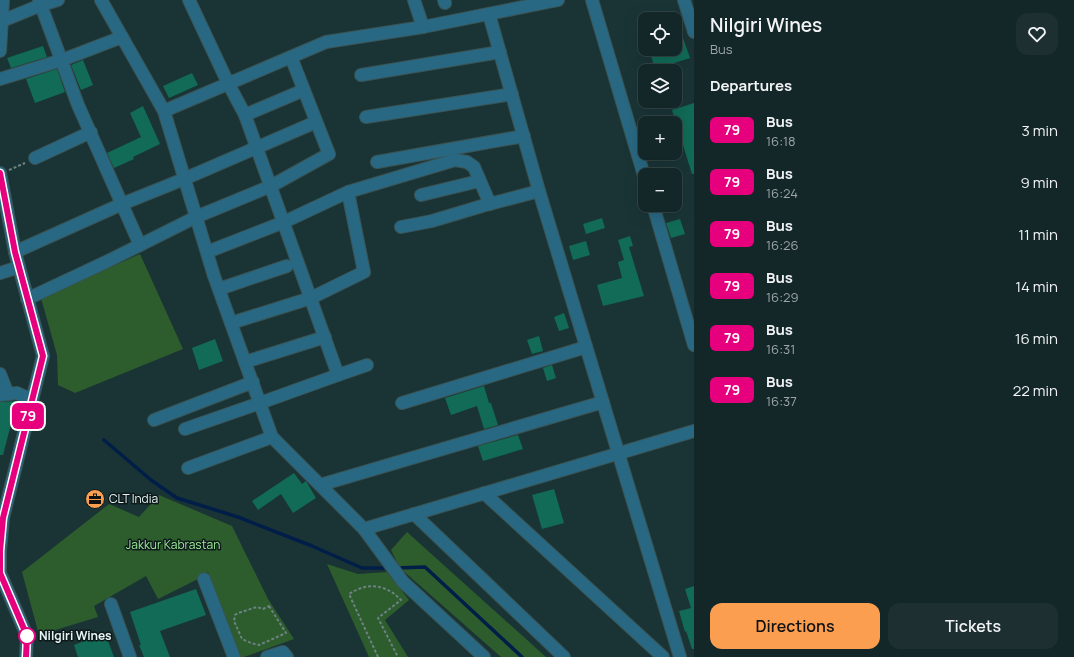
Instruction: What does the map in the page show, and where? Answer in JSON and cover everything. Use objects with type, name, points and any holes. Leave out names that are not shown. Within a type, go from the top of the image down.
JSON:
[{"type":"street","points":[[0,51],[3,0]]},
{"type":"street","points":[[1,16],[40,3],[58,0]]},
{"type":"street","points":[[101,0],[164,111],[219,289],[272,437],[364,529],[403,582],[484,657]]},
{"type":"street","points":[[189,0],[228,84],[245,115],[338,375]]},
{"type":"street","points":[[414,0],[423,27]]},
{"type":"street","points":[[164,111],[326,42],[423,27],[558,0]]},
{"type":"street","points":[[592,0],[641,168]]},
{"type":"street","points":[[684,0],[694,32]]},
{"type":"street","points":[[40,3],[78,104],[140,245]]},
{"type":"street","points":[[489,14],[539,191],[680,657]]},
{"type":"street","points":[[0,79],[62,60],[122,37]]},
{"type":"street","points":[[361,75],[500,52]]},
{"type":"street","points":[[28,298],[196,217],[271,186],[329,154],[291,57]]},
{"type":"street","points":[[245,115],[304,90]]},
{"type":"street","points":[[366,117],[512,94]]},
{"type":"street","points":[[15,252],[122,204],[316,122]]},
{"type":"street","points":[[35,158],[91,132]]},
{"type":"street","points":[[377,162],[524,136]]},
{"type":"street","points":[[207,252],[284,222],[348,192],[455,160],[467,162],[474,166],[490,204]]},
{"type":"street","points":[[0,174],[15,252],[43,356],[3,508],[0,551],[0,573],[27,636],[26,657]]},
{"type":"street","points":[[421,195],[480,181]]},
{"type":"street","points":[[400,227],[432,221],[539,191]]},
{"type":"street","points":[[231,323],[311,298],[364,272],[348,192]]},
{"type":"street","points":[[655,212],[694,345]]},
{"type":"street","points":[[219,289],[287,266]]},
{"type":"street","points":[[0,273],[19,268]]},
{"type":"street","points":[[245,362],[325,337]]},
{"type":"street","points":[[402,403],[586,347]]},
{"type":"street","points":[[184,429],[260,404],[367,365]]},
{"type":"street","points":[[0,374],[4,395],[18,393],[32,400]]},
{"type":"street","points":[[154,420],[253,382]]},
{"type":"street","points":[[320,485],[603,402]]},
{"type":"street","points":[[364,529],[694,432]]},
{"type":"street","points":[[188,468],[272,437]]},
{"type":"street","points":[[484,494],[663,657]]},
{"type":"street","points":[[414,514],[564,657]]},
{"type":"street","points":[[204,579],[234,657]]},
{"type":"street","points":[[111,604],[130,657]]},
{"type":"street","points":[[267,657],[285,654]]},
{"type":"path","points":[[0,174],[35,158]]},
{"type":"path","points":[[378,657],[349,594],[361,588],[374,586],[381,587],[392,592],[401,600],[378,618],[398,657]]},
{"type":"path","points":[[269,606],[286,633],[259,645],[251,644],[242,639],[234,618],[238,613],[257,607],[263,609],[269,606]]},
{"type":"green space","points":[[140,254],[183,349],[75,393],[58,385],[57,355],[41,298]]},
{"type":"green space","name":"Jakkur Kabrastan","points":[[159,495],[232,526],[268,599],[294,639],[244,657],[240,657],[208,572],[196,580],[158,599],[146,576],[94,606],[98,617],[39,635],[22,572],[109,504],[139,517]]},
{"type":"green space","points":[[407,532],[546,657],[501,657],[400,568],[391,550]]},
{"type":"green space","points":[[327,564],[358,574],[387,572],[409,600],[385,620],[408,657],[369,657]]},
{"type":"building","points":[[682,35],[690,58],[671,64],[654,64],[651,56],[682,56]]},
{"type":"building","points":[[43,46],[47,57],[11,68],[7,58]]},
{"type":"building","points":[[83,60],[93,85],[81,90],[71,65]]},
{"type":"building","points":[[57,69],[65,92],[35,103],[26,79]]},
{"type":"building","points":[[192,73],[198,85],[169,98],[163,86]]},
{"type":"building","points":[[694,103],[694,174],[692,174],[682,142],[682,116],[674,116],[672,110]]},
{"type":"building","points":[[143,106],[160,144],[133,157],[134,159],[114,168],[107,153],[141,137],[130,113]]},
{"type":"building","points":[[602,218],[605,228],[586,234],[583,224]]},
{"type":"building","points":[[680,219],[685,234],[671,238],[666,223]]},
{"type":"building","points":[[630,236],[633,246],[629,247],[644,296],[603,306],[597,285],[622,278],[618,262],[624,260],[618,240]]},
{"type":"building","points":[[586,241],[590,255],[573,260],[569,246]]},
{"type":"building","points":[[564,313],[569,328],[559,331],[554,317]]},
{"type":"building","points":[[539,336],[543,351],[532,354],[527,340]]},
{"type":"building","points":[[215,339],[223,361],[199,370],[192,348]]},
{"type":"building","points":[[552,365],[556,378],[547,381],[543,368]]},
{"type":"building","points":[[484,386],[498,425],[484,429],[477,406],[451,415],[445,398]]},
{"type":"building","points":[[17,401],[3,455],[0,455],[0,402]]},
{"type":"building","points":[[518,435],[523,449],[483,461],[478,446]]},
{"type":"building","points":[[294,473],[302,484],[306,481],[316,498],[293,513],[281,494],[258,510],[252,501]]},
{"type":"building","points":[[554,489],[564,523],[542,529],[532,495]]},
{"type":"building","points":[[694,586],[694,649],[692,649],[679,611],[691,608],[685,589]]},
{"type":"building","points":[[196,589],[206,615],[160,631],[170,657],[144,657],[139,645],[141,645],[130,612]]},
{"type":"building","points":[[105,633],[114,657],[78,657],[74,645]]},
{"type":"waterway","points":[[104,440],[151,480],[177,498],[238,517],[312,546],[362,568],[390,568]]},
{"type":"waterway","points":[[396,568],[425,567],[522,657]]},
{"type":"bus line","name":"79","points":[[0,173],[15,252],[43,356],[3,518],[0,551],[0,573],[27,636],[26,657]]},
{"type":"place","name":"CLT India","points":[[95,499]]},
{"type":"place","name":"Nilgiri Wines","points":[[27,636]]}]
